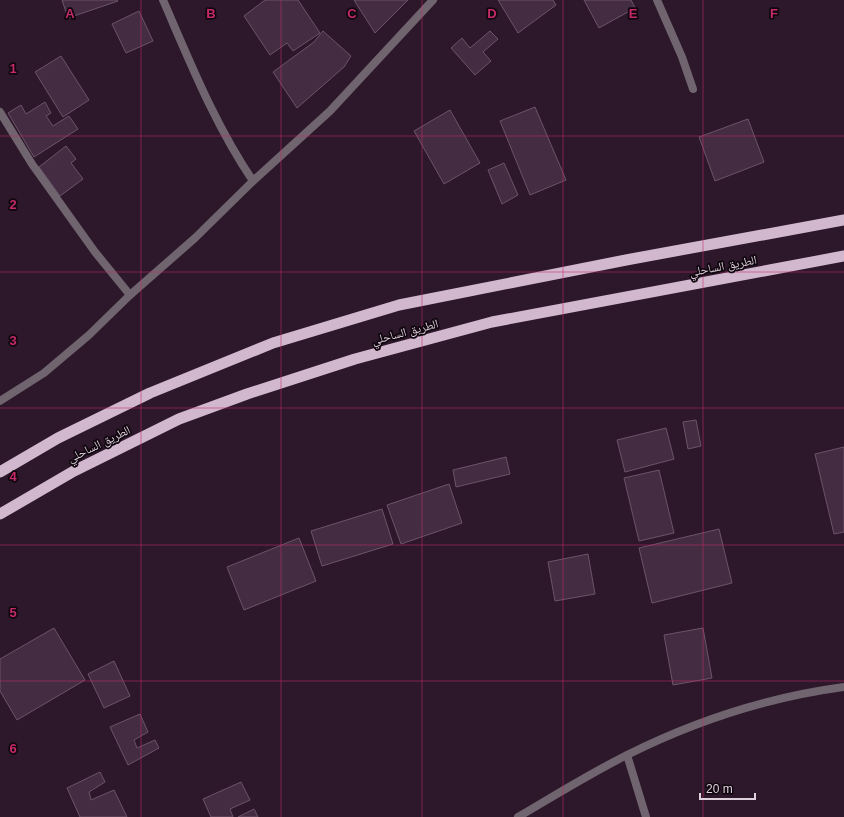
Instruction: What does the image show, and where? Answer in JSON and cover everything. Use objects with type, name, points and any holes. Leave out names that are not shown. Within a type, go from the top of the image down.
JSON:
[{"type":"highway","name":"الطريق الساحلي","points":[[0,472],[58,438],[150,393],[273,343],[399,305],[626,260],[844,220]]},
{"type":"highway","name":"الطريق الساحلي","points":[[0,514],[74,470],[178,419],[247,394],[355,359],[492,322],[844,256]]},
{"type":"street","points":[[163,0],[205,97],[235,154],[253,181]]},
{"type":"street","points":[[0,401],[44,373],[89,335],[130,295],[195,238],[253,181],[330,111],[433,0]]},
{"type":"street","points":[[657,0],[682,56],[693,89]]},
{"type":"street","points":[[0,112],[50,189],[95,252],[130,295]]},
{"type":"street","points":[[518,817],[627,755],[695,725],[770,700],[844,687]]},
{"type":"street","points":[[627,755],[646,817]]},
{"type":"building","points":[[62,0],[117,0],[118,1],[68,18]]},
{"type":"building","points":[[265,0],[298,0],[320,33],[293,51],[287,43],[270,55],[244,16]]},
{"type":"building","points":[[354,0],[408,0],[375,33]]},
{"type":"building","points":[[498,0],[553,0],[556,5],[518,33]]},
{"type":"building","points":[[584,0],[631,0],[635,8],[599,28]]},
{"type":"building","points":[[139,11],[153,41],[126,53],[112,24]]},
{"type":"building","points":[[323,31],[351,56],[344,67],[297,108],[273,72],[314,42]]},
{"type":"building","points":[[490,31],[498,39],[483,52],[491,61],[475,75],[451,48],[462,38],[470,48]]},
{"type":"building","points":[[61,56],[89,100],[63,117],[35,72]]},
{"type":"building","points":[[45,102],[51,113],[46,116],[53,126],[69,116],[78,129],[34,157],[8,113],[21,105],[26,114]]},
{"type":"building","points":[[535,107],[566,180],[530,195],[500,121]]},
{"type":"building","points":[[450,110],[480,163],[444,184],[414,131]]},
{"type":"building","points":[[748,119],[764,162],[715,181],[699,137]]},
{"type":"building","points":[[66,146],[76,159],[71,163],[83,179],[60,196],[39,167]]},
{"type":"building","points":[[504,163],[518,195],[502,204],[488,170]]},
{"type":"building","points":[[696,420],[701,446],[688,449],[683,422]]},
{"type":"building","points":[[666,428],[674,459],[625,472],[617,440]]},
{"type":"building","points":[[844,447],[844,532],[834,534],[815,454]]},
{"type":"building","points":[[506,457],[510,474],[456,487],[453,470]]},
{"type":"building","points":[[659,470],[674,533],[639,541],[624,478]]},
{"type":"building","points":[[449,484],[462,523],[401,544],[387,505]]},
{"type":"building","points":[[382,509],[393,544],[322,566],[311,531]]},
{"type":"building","points":[[719,529],[732,583],[652,603],[639,548]]},
{"type":"building","points":[[299,538],[316,581],[244,610],[227,567]]},
{"type":"building","points":[[588,554],[595,594],[555,601],[548,562]]},
{"type":"building","points":[[54,628],[85,680],[17,720],[0,691],[0,659]]},
{"type":"building","points":[[703,628],[712,678],[673,685],[664,635]]},
{"type":"building","points":[[114,661],[130,696],[104,708],[88,674]]},
{"type":"building","points":[[140,714],[148,732],[134,740],[137,748],[155,740],[159,748],[128,765],[110,727]]},
{"type":"building","points":[[100,772],[105,782],[89,792],[91,800],[114,790],[127,817],[80,817],[67,788]]},
{"type":"building","points":[[241,782],[250,800],[230,809],[233,817],[211,817],[203,799]]},
{"type":"building","points":[[254,809],[258,817],[238,817]]}]
